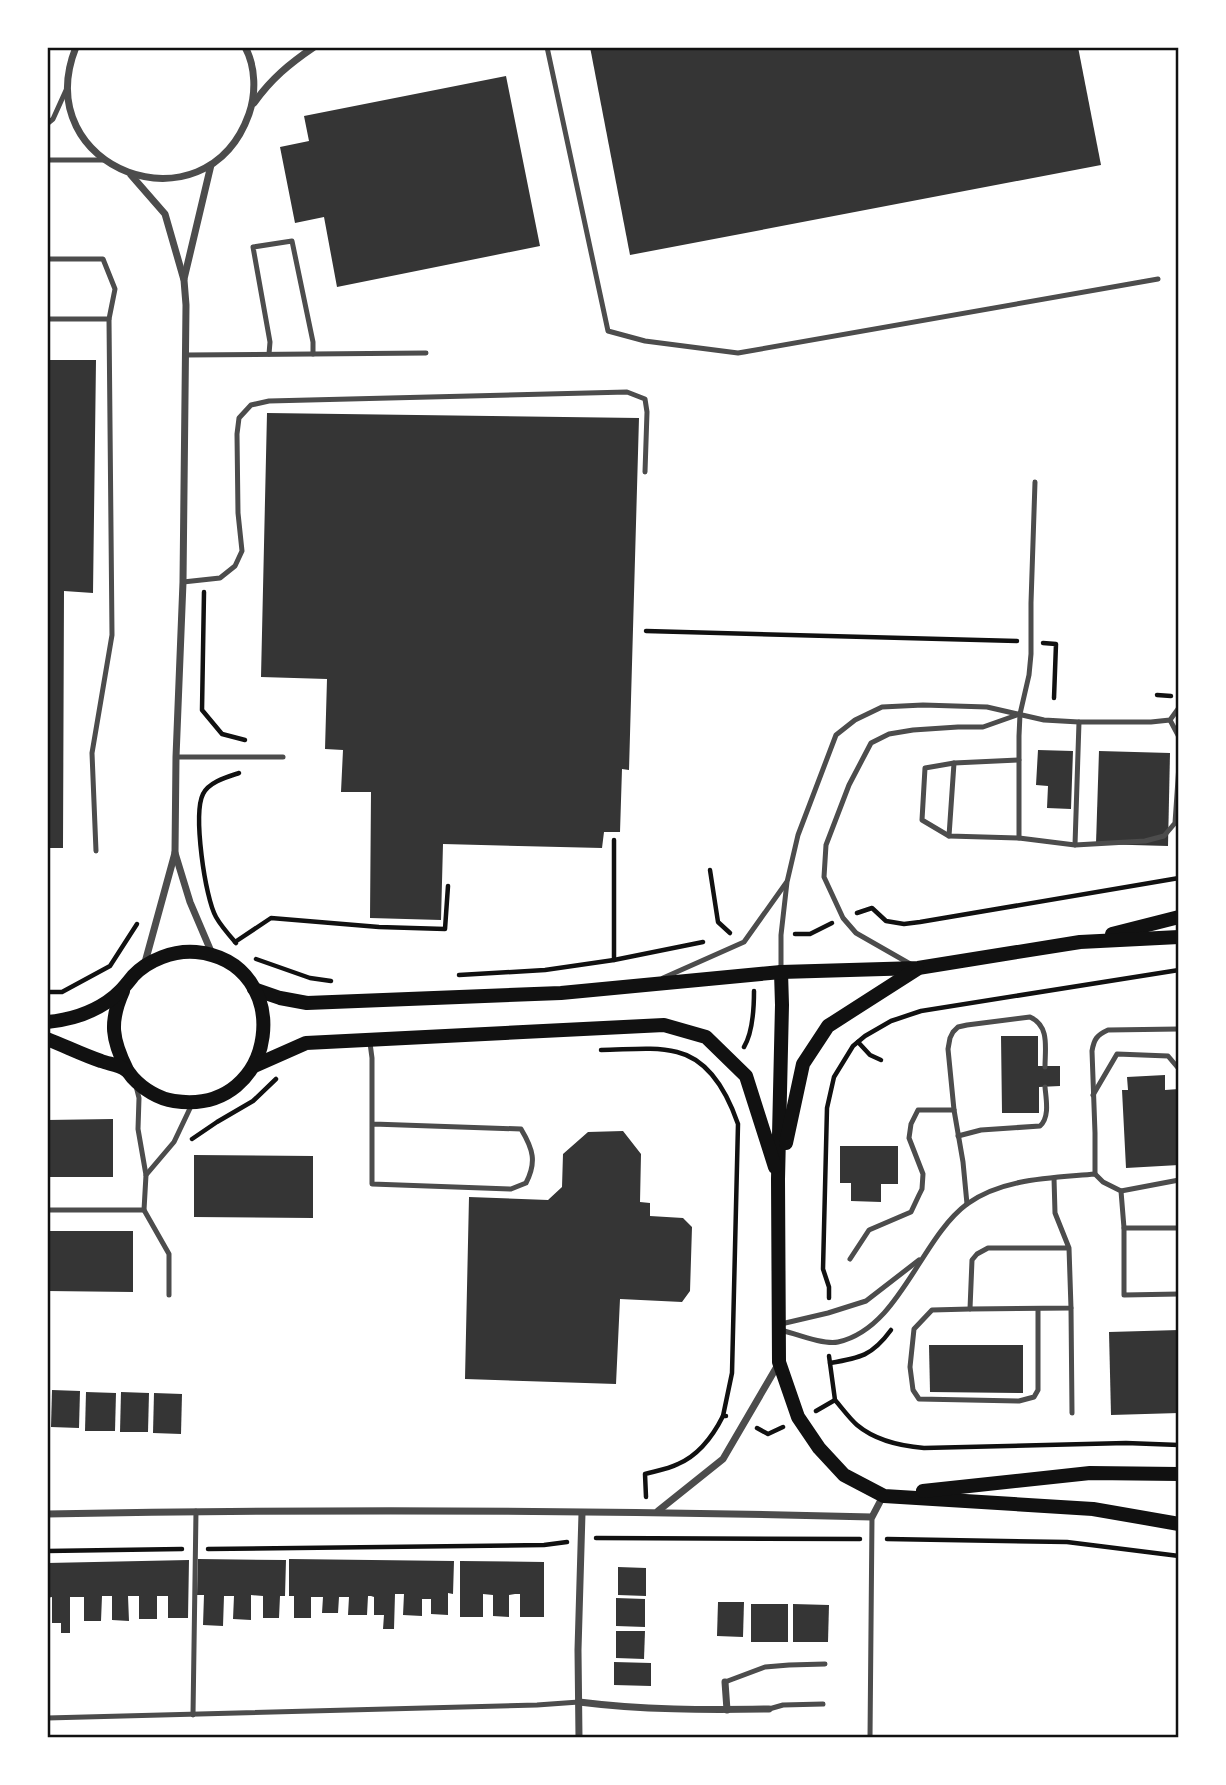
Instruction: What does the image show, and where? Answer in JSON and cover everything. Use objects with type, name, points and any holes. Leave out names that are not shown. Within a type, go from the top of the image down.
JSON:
[{"type":"main road","points":[[254,989],[307,1003],[561,993],[781,972],[918,968],[1080,942],[1179,917]]},
{"type":"main road","points":[[1080,942],[1179,937]]},
{"type":"main road","points":[[47,1022],[66,1020],[90,1012],[109,1001],[144,966],[160,958],[195,952],[213,956],[236,968],[254,989],[264,1019],[261,1051],[254,1066],[238,1085],[217,1097],[193,1102],[172,1101],[152,1093],[131,1075],[47,1039]]},
{"type":"main road","points":[[778,1179],[803,1064],[828,1026],[918,968]]},
{"type":"main road","points":[[781,972],[779,1362],[800,1420],[819,1448],[844,1475],[884,1496],[1093,1508],[1179,1524]]},
{"type":"main road","points":[[125,987],[116,1007],[114,1029],[117,1050],[131,1075]]},
{"type":"main road","points":[[254,1066],[306,1043],[664,1025],[706,1037],[746,1076],[778,1179]]},
{"type":"main road","points":[[884,1496],[1090,1473],[1179,1474]]},
{"type":"street","points":[[76,47],[70,63],[67,88],[71,115],[84,139],[103,159],[131,175],[165,214],[184,280],[186,305],[183,582],[175,853],[144,966]]},
{"type":"street","points":[[131,175],[158,179],[186,176],[211,165],[230,149],[244,129],[252,106],[254,79],[245,47]]},
{"type":"street","points":[[252,106],[290,63],[314,47]]},
{"type":"street","points":[[184,280],[211,165]]},
{"type":"street","points":[[175,853],[190,902],[213,956]]},
{"type":"street","points":[[658,1512],[723,1459],[779,1362]]},
{"type":"street","points":[[47,1514],[196,1511],[658,1512],[872,1517],[884,1496]]},
{"type":"street","points":[[579,1738],[582,1513]]},
{"type":"street","points":[[725,1682],[727,1710]]},
{"type":"street","points":[[579,1702],[612,1706],[769,1709]]},
{"type":"lane","points":[[547,47],[608,331],[645,341],[738,353],[1158,279]]},
{"type":"lane","points":[[47,124],[53,119],[67,88]]},
{"type":"lane","points":[[47,160],[103,159]]},
{"type":"lane","points":[[269,354],[270,342],[253,247],[292,241],[313,342],[313,354]]},
{"type":"lane","points":[[47,259],[103,259],[115,289],[109,319],[112,635],[92,753],[96,851]]},
{"type":"lane","points":[[47,319],[109,319]]},
{"type":"lane","points":[[186,355],[426,353]]},
{"type":"lane","points":[[183,582],[220,578],[235,566],[242,551],[238,513],[237,435],[239,418],[251,405],[269,401],[627,391],[645,398],[645,472]]},
{"type":"lane","points":[[1019,838],[1020,714],[1029,675],[1035,482]]},
{"type":"lane","points":[[781,972],[781,935],[787,882],[798,835],[835,735],[855,720],[882,708],[923,705],[987,707],[1044,720],[1151,722],[1170,720],[1179,706]]},
{"type":"lane","points":[[918,968],[856,933],[843,918],[824,877],[826,845],[849,785],[871,743],[889,734],[913,730],[984,727],[1020,714]]},
{"type":"lane","points":[[1170,720],[1179,737]]},
{"type":"lane","points":[[1075,845],[1079,722]]},
{"type":"lane","points":[[176,757],[283,757]]},
{"type":"lane","points":[[1019,761],[954,763],[925,768],[922,820],[949,836],[1019,838],[1075,845],[1145,841],[1164,836],[1175,823],[1179,765]]},
{"type":"lane","points":[[949,836],[954,763]]},
{"type":"lane","points":[[644,986],[744,942],[787,882]]},
{"type":"lane","points":[[967,1204],[954,1110],[948,1049],[950,1038],[958,1027],[1030,1017],[1038,1021],[1043,1028],[1045,1067]]},
{"type":"lane","points":[[1179,1029],[1108,1030],[1093,1041],[1092,1051],[1095,1174],[1103,1182],[1121,1191],[1179,1180]]},
{"type":"lane","points":[[369,1040],[372,1058],[372,1184],[511,1189],[526,1183],[532,1171],[530,1144],[521,1129],[373,1124]]},
{"type":"lane","points":[[1093,1095],[1117,1054],[1168,1056],[1179,1069]]},
{"type":"lane","points":[[131,1075],[139,1098],[138,1129],[146,1175],[144,1210],[169,1254],[169,1296]]},
{"type":"lane","points":[[958,1136],[981,1130],[1040,1126],[1046,1118],[1045,1087]]},
{"type":"lane","points":[[146,1175],[174,1142],[193,1102]]},
{"type":"lane","points":[[850,1259],[869,1230],[911,1212],[922,1189],[923,1174],[909,1138],[911,1124],[918,1110],[954,1110]]},
{"type":"lane","points":[[780,1327],[828,1342],[838,1342],[857,1334],[873,1324],[906,1283],[946,1223],[967,1204],[994,1190],[1023,1181],[1095,1174]]},
{"type":"lane","points":[[1054,1178],[1055,1213],[1069,1248],[1072,1413]]},
{"type":"lane","points":[[1121,1191],[1124,1295],[1179,1294]]},
{"type":"lane","points":[[47,1210],[144,1210]]},
{"type":"lane","points":[[1124,1228],[1179,1228]]},
{"type":"lane","points":[[970,1309],[972,1260],[977,1254],[988,1248],[1069,1248]]},
{"type":"lane","points":[[780,1327],[866,1301],[924,1256]]},
{"type":"lane","points":[[1038,1309],[1038,1390],[1034,1397],[1019,1401],[919,1399],[913,1390],[910,1367],[914,1329],[932,1310],[1070,1308]]},
{"type":"lane","points":[[193,1715],[196,1511]]},
{"type":"lane","points":[[870,1738],[872,1517]]},
{"type":"lane","points":[[725,1682],[765,1667],[825,1664]]},
{"type":"lane","points":[[47,1718],[579,1702]]},
{"type":"lane","points":[[769,1709],[783,1705],[823,1704]]},
{"type":"path","points":[[204,581],[202,710],[222,734],[250,741],[250,756],[249,771],[211,784],[202,795],[199,819],[201,858],[215,915],[235,942],[243,948]]},
{"type":"path","points":[[646,631],[1031,642],[1056,645],[1054,698]]},
{"type":"path","points":[[614,840],[614,960]]},
{"type":"path","points":[[710,870],[718,922],[744,942]]},
{"type":"path","points":[[781,935],[810,934],[872,908],[886,921],[904,924],[1179,878]]},
{"type":"path","points":[[235,942],[271,918],[379,927],[445,929],[448,886]]},
{"type":"path","points":[[47,992],[62,992],[110,966],[140,921]]},
{"type":"path","points":[[719,936],[729,932]]},
{"type":"path","points":[[448,976],[545,971],[614,960],[710,939]]},
{"type":"path","points":[[251,955],[259,961],[310,978],[336,981]]},
{"type":"path","points":[[828,1313],[829,1287],[823,1269],[827,1108],[834,1077],[855,1044],[891,1021],[921,1011],[1179,970]]},
{"type":"path","points":[[734,1063],[748,1041],[754,1006],[753,976]]},
{"type":"path","points":[[754,1006],[782,1005]]},
{"type":"path","points":[[828,1026],[881,1060]]},
{"type":"path","points":[[596,1050],[652,1049],[680,1052],[701,1063],[716,1078],[731,1103],[738,1124],[732,1373],[723,1416],[714,1433],[697,1452],[678,1464],[645,1474],[646,1512]]},
{"type":"path","points":[[190,1140],[253,1101],[279,1076]]},
{"type":"path","points":[[828,1342],[835,1399],[855,1424],[867,1433],[900,1446],[924,1448],[1126,1443],[1179,1445]]},
{"type":"path","points":[[723,1416],[768,1434],[800,1420],[835,1399]]},
{"type":"path","points":[[47,1551],[544,1545],[601,1537],[1068,1542],[1179,1556]]},
{"type":"building","points":[[590,47],[1078,47],[1101,165],[630,255]]},
{"type":"building","points":[[506,76],[540,246],[337,287],[324,217],[295,223],[280,147],[309,141],[304,116]]},
{"type":"building","points":[[47,360],[96,360],[93,593],[64,591],[63,848],[47,848]]},
{"type":"building","points":[[267,413],[639,418],[629,770],[622,769],[620,832],[604,832],[602,848],[443,844],[441,920],[370,918],[371,792],[341,792],[343,750],[325,749],[327,679],[261,677]]},
{"type":"building","points":[[1038,750],[1073,751],[1071,809],[1047,808],[1048,786],[1036,785]]},
{"type":"building","points":[[1099,751],[1170,753],[1168,846],[1096,844]]},
{"type":"building","points":[[1001,1036],[1038,1036],[1038,1066],[1060,1066],[1060,1086],[1039,1087],[1039,1113],[1002,1113]]},
{"type":"building","points":[[1165,1075],[1165,1090],[1179,1089],[1179,1165],[1126,1168],[1122,1090],[1128,1090],[1127,1077]]},
{"type":"building","points":[[113,1119],[113,1177],[47,1177],[47,1120]]},
{"type":"building","points":[[623,1131],[641,1154],[640,1202],[650,1203],[650,1216],[683,1218],[692,1227],[690,1291],[682,1302],[620,1299],[616,1384],[465,1379],[469,1197],[548,1200],[562,1187],[563,1154],[588,1132]]},
{"type":"building","points":[[840,1146],[898,1146],[898,1184],[881,1184],[881,1202],[851,1201],[851,1183],[840,1183]]},
{"type":"building","points":[[194,1155],[313,1156],[313,1218],[194,1217]]},
{"type":"building","points":[[47,1231],[133,1231],[133,1292],[47,1291]]},
{"type":"building","points":[[1179,1330],[1179,1413],[1111,1415],[1109,1332]]},
{"type":"building","points":[[929,1345],[1023,1345],[1023,1393],[930,1392]]},
{"type":"building","points":[[52,1390],[80,1391],[79,1428],[51,1427]]},
{"type":"building","points":[[86,1392],[116,1393],[115,1431],[85,1431]]},
{"type":"building","points":[[121,1392],[149,1393],[148,1432],[120,1432]]},
{"type":"building","points":[[154,1393],[182,1394],[181,1434],[153,1433]]},
{"type":"building","points":[[198,1559],[286,1560],[285,1596],[280,1596],[279,1618],[263,1618],[263,1596],[251,1595],[251,1620],[233,1619],[234,1596],[224,1596],[223,1626],[203,1625],[204,1595],[197,1595]]},
{"type":"building","points":[[289,1559],[454,1561],[453,1594],[448,1593],[448,1615],[431,1614],[431,1599],[422,1599],[422,1616],[403,1615],[404,1594],[395,1594],[394,1629],[383,1629],[384,1615],[374,1615],[374,1597],[371,1596],[368,1596],[367,1615],[348,1615],[349,1597],[339,1597],[338,1613],[322,1613],[323,1597],[311,1597],[311,1618],[294,1618],[294,1596],[289,1596]]},
{"type":"building","points":[[189,1560],[188,1618],[168,1618],[168,1596],[157,1596],[157,1619],[139,1619],[139,1596],[128,1596],[129,1621],[112,1620],[112,1596],[102,1596],[101,1621],[84,1621],[84,1597],[70,1597],[70,1633],[61,1633],[61,1623],[52,1623],[52,1597],[47,1598],[47,1563]]},
{"type":"building","points":[[460,1561],[544,1562],[544,1617],[520,1617],[520,1594],[509,1595],[509,1617],[493,1616],[493,1595],[483,1594],[483,1617],[460,1617]]},
{"type":"building","points":[[618,1567],[646,1568],[646,1596],[618,1595]]},
{"type":"building","points":[[616,1598],[645,1599],[645,1627],[616,1626]]},
{"type":"building","points":[[718,1602],[744,1602],[743,1637],[717,1636]]},
{"type":"building","points":[[751,1604],[788,1604],[788,1642],[751,1642]]},
{"type":"building","points":[[793,1604],[829,1605],[828,1642],[793,1642]]},
{"type":"building","points":[[616,1631],[645,1631],[644,1659],[616,1658]]},
{"type":"building","points":[[614,1662],[651,1663],[651,1686],[614,1685]]}]
